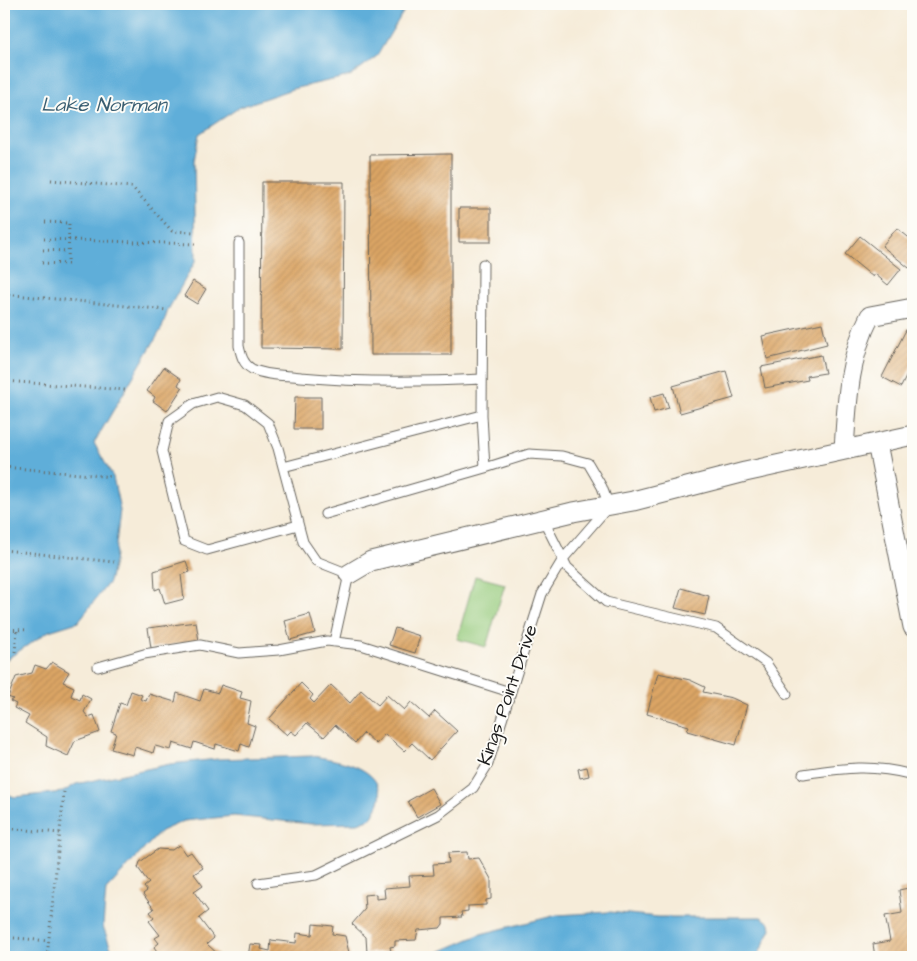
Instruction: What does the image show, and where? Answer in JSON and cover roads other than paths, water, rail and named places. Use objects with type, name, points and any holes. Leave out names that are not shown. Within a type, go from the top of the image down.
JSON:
[{"type":"street","points":[[844,450],[849,376],[861,333],[870,316],[913,308]]},
{"type":"street","points":[[349,574],[371,561],[913,435]]},
{"type":"street","points":[[877,443],[913,627]]},
{"type":"lane","points":[[239,243],[239,346],[243,360],[251,368],[271,374],[404,383],[482,379]]},
{"type":"lane","points":[[483,264],[482,415],[485,468]]},
{"type":"lane","points":[[298,525],[207,550],[184,541],[162,451],[169,422],[193,404],[217,397],[245,404],[268,423],[283,467],[303,542],[316,561],[349,574],[334,642]]},
{"type":"lane","points":[[283,467],[482,415]]},
{"type":"lane","points":[[325,514],[529,454],[562,456],[588,463],[602,487],[609,506]]},
{"type":"lane","name":"Kings Point Drive","points":[[258,883],[316,875],[438,815],[473,788],[488,764],[542,594],[563,560],[609,506]]},
{"type":"lane","points":[[543,520],[567,567],[606,602],[716,628],[766,663],[788,694]]},
{"type":"lane","points":[[98,667],[144,654],[200,645],[239,653],[279,650],[327,641],[361,645],[510,692]]},
{"type":"lane","points":[[803,774],[856,766],[891,769],[913,775]]},
{"type":"water","name":"Lake Norman","points":[[4,4],[408,4],[377,56],[350,76],[292,89],[240,107],[199,134],[194,161],[196,260],[168,310],[162,328],[94,443],[113,477],[120,510],[114,562],[109,582],[78,622],[49,631],[4,661]]},
{"type":"water","points":[[313,756],[352,765],[370,775],[380,792],[378,805],[371,818],[358,823],[311,824],[234,816],[184,821],[161,831],[106,890],[103,926],[114,957],[4,957],[4,793],[15,797],[63,792],[76,784],[170,764],[218,759]]},
{"type":"water","points":[[609,912],[658,917],[761,917],[770,923],[771,929],[757,957],[427,957],[481,934],[557,915]]}]
